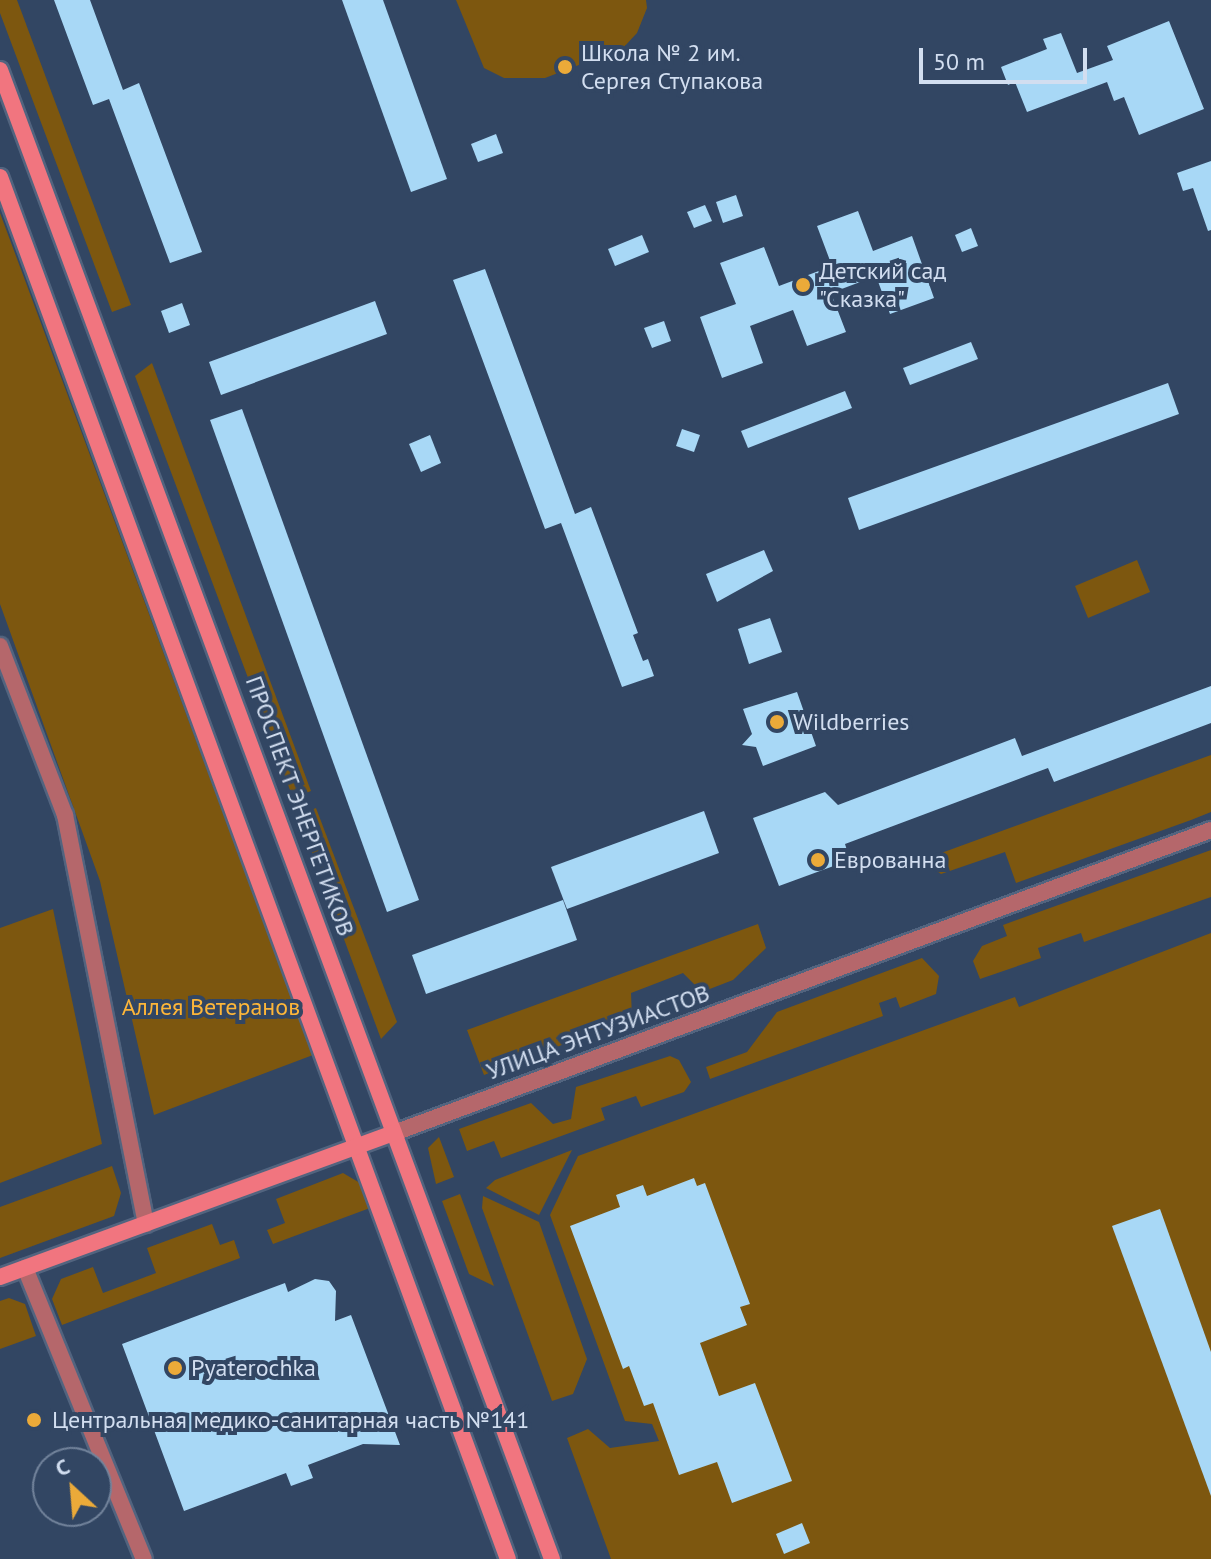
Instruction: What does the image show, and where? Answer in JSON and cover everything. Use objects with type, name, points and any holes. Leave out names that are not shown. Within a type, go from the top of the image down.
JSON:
[{"type":"main road","name":"ПРОСПЕКТ ЭНЕРГЕТИКОВ","points":[[0,70],[552,1559]]},
{"type":"main road","points":[[0,177],[508,1559]]},
{"type":"main road","name":"УЛИЦА ЭНТУЗИАСТОВ","points":[[0,1277],[394,1133]]},
{"type":"street","points":[[0,646],[65,815],[146,1224]]},
{"type":"street","name":"УЛИЦА ЭНТУЗИАСТОВ","points":[[394,1133],[1211,830]]},
{"type":"street","points":[[25,1268],[144,1559]]},
{"type":"green space","points":[[0,0],[17,0],[131,305],[112,312],[0,13]]},
{"type":"green space","points":[[456,0],[646,0],[647,8],[637,33],[623,48],[545,78],[504,78],[484,68]]},
{"type":"green space","name":"Аллея Ветеранов","points":[[0,213],[313,1055],[154,1115],[100,881],[0,604]]},
{"type":"green space","points":[[152,363],[311,791],[293,798],[135,376]]},
{"type":"green space","points":[[1137,560],[1150,592],[1088,618],[1075,586]]},
{"type":"green space","points":[[1211,755],[1211,812],[1191,820],[1016,883],[1005,852],[941,874],[922,860]]},
{"type":"green space","points":[[316,808],[397,1022],[381,1039],[298,815]]},
{"type":"green space","points":[[1211,850],[1211,897],[1084,942],[1081,933],[1038,948],[1041,958],[980,979],[973,961],[982,946],[1007,936],[1003,925]]},
{"type":"green space","points":[[53,909],[102,1144],[0,1183],[0,928]]},
{"type":"green space","points":[[758,924],[766,948],[733,980],[702,992],[683,973],[631,993],[632,1018],[484,1075],[467,1030]]},
{"type":"green space","points":[[1211,933],[1211,1559],[611,1559],[567,1438],[588,1429],[610,1448],[659,1441],[652,1424],[625,1421],[550,1215],[578,1156],[1015,997],[1019,1007]]},
{"type":"green space","points":[[922,958],[939,976],[936,994],[900,1008],[896,997],[879,1003],[883,1016],[710,1079],[706,1067],[747,1052],[777,1012]]},
{"type":"green space","points":[[670,1056],[679,1060],[691,1082],[684,1092],[641,1107],[636,1096],[601,1108],[605,1120],[501,1158],[494,1141],[467,1151],[459,1129],[531,1103],[553,1124],[571,1119],[576,1087]]},
{"type":"green space","points":[[439,1137],[454,1177],[436,1184],[428,1148]]},
{"type":"green space","points":[[572,1150],[539,1215],[486,1188],[495,1180]]},
{"type":"green space","points":[[112,1166],[121,1193],[114,1216],[0,1258],[0,1207]]},
{"type":"green space","points":[[343,1173],[360,1183],[370,1208],[273,1244],[267,1230],[285,1223],[276,1199]]},
{"type":"green space","points":[[460,1194],[494,1286],[469,1274],[442,1201]]},
{"type":"green space","points":[[483,1196],[539,1222],[587,1359],[573,1394],[552,1401],[482,1208]]},
{"type":"green space","points":[[212,1224],[220,1245],[234,1240],[240,1258],[62,1325],[52,1299],[61,1279],[93,1267],[103,1293],[156,1273],[147,1248]]},
{"type":"green space","points":[[9,1298],[25,1304],[36,1336],[0,1349],[0,1301]]},
{"type":"building","points":[[54,0],[90,0],[123,90],[139,83],[202,252],[170,263],[109,99],[93,105]]},
{"type":"building","points":[[342,0],[383,0],[447,179],[411,192]]},
{"type":"building","points":[[1169,21],[1204,109],[1139,135],[1124,97],[1114,101],[1107,82],[1027,112],[1015,82],[1008,85],[1001,67],[1047,49],[1043,39],[1061,33],[1077,73],[1113,60],[1107,46]]},
{"type":"building","points":[[496,134],[503,153],[478,162],[471,144]]},
{"type":"building","points":[[1211,161],[1211,230],[1208,231],[1193,188],[1183,191],[1177,173]]},
{"type":"building","points":[[736,195],[743,216],[723,223],[716,202]]},
{"type":"building","points":[[705,205],[712,221],[694,228],[687,212]]},
{"type":"building","name":"Детский сад \"Сказка\"","points":[[858,211],[873,251],[912,236],[934,298],[890,314],[876,276],[831,293],[846,332],[807,346],[793,310],[750,326],[763,363],[722,378],[700,317],[736,304],[720,263],[764,247],[779,286],[832,266],[817,226]]},
{"type":"building","points":[[971,228],[978,246],[962,252],[955,235]]},
{"type":"building","points":[[642,235],[649,252],[615,266],[608,249]]},
{"type":"building","points":[[485,269],[575,514],[591,507],[638,633],[633,635],[643,661],[648,659],[654,676],[622,687],[561,523],[545,529],[453,280]]},
{"type":"building","points":[[375,301],[387,334],[221,395],[209,362]]},
{"type":"building","points":[[182,303],[190,325],[169,333],[161,311]]},
{"type":"building","points":[[664,321],[671,341],[652,348],[644,328]]},
{"type":"building","points":[[971,342],[978,359],[910,385],[903,368]]},
{"type":"building","points":[[1168,383],[1179,414],[859,530],[848,498]]},
{"type":"building","points":[[845,391],[852,408],[748,448],[741,431]]},
{"type":"building","points":[[242,409],[419,900],[387,912],[210,420]]},
{"type":"building","points":[[682,429],[700,435],[694,452],[676,446]]},
{"type":"building","points":[[430,435],[441,463],[421,472],[409,444]]},
{"type":"building","points":[[764,550],[773,571],[717,602],[706,574]]},
{"type":"building","points":[[770,618],[782,652],[749,664],[738,629]]},
{"type":"building","points":[[1211,686],[1211,723],[1054,782],[1048,768],[845,844],[850,860],[779,886],[753,818],[825,792],[838,805],[1015,738],[1022,756]]},
{"type":"building","name":"Wildberries","points":[[797,692],[816,746],[763,766],[756,747],[742,745],[752,734],[743,709]]},
{"type":"building","points":[[704,811],[719,853],[567,909],[551,867]]},
{"type":"building","points":[[563,900],[577,940],[426,994],[412,955]]},
{"type":"building","points":[[694,1178],[697,1186],[705,1183],[750,1304],[740,1307],[747,1325],[700,1343],[719,1396],[755,1383],[792,1481],[732,1503],[717,1462],[679,1475],[653,1403],[644,1406],[629,1366],[623,1369],[570,1226],[620,1207],[616,1195],[643,1185],[647,1196]]},
{"type":"building","points":[[1160,1209],[1211,1352],[1211,1496],[1112,1226]]},
{"type":"building","points":[[315,1279],[329,1281],[336,1291],[335,1321],[351,1315],[400,1445],[363,1444],[308,1465],[313,1478],[291,1486],[286,1473],[184,1511],[122,1344],[285,1283],[288,1292]]},
{"type":"building","points":[[802,1523],[810,1543],[784,1554],[776,1534]]},
{"type":"place","name":"Школа № 2 им. Сергея Ступакова","points":[[565,67]]},
{"type":"place","name":"Детский сад \"Сказка\"","points":[[803,285]]},
{"type":"place","name":"Wildberries","points":[[777,722]]},
{"type":"place","name":"Еврованна","points":[[818,860]]},
{"type":"place","name":"Pyaterochka","points":[[175,1368]]},
{"type":"place","name":"Центральная медико-санитарная часть №141","points":[[34,1420]]}]
